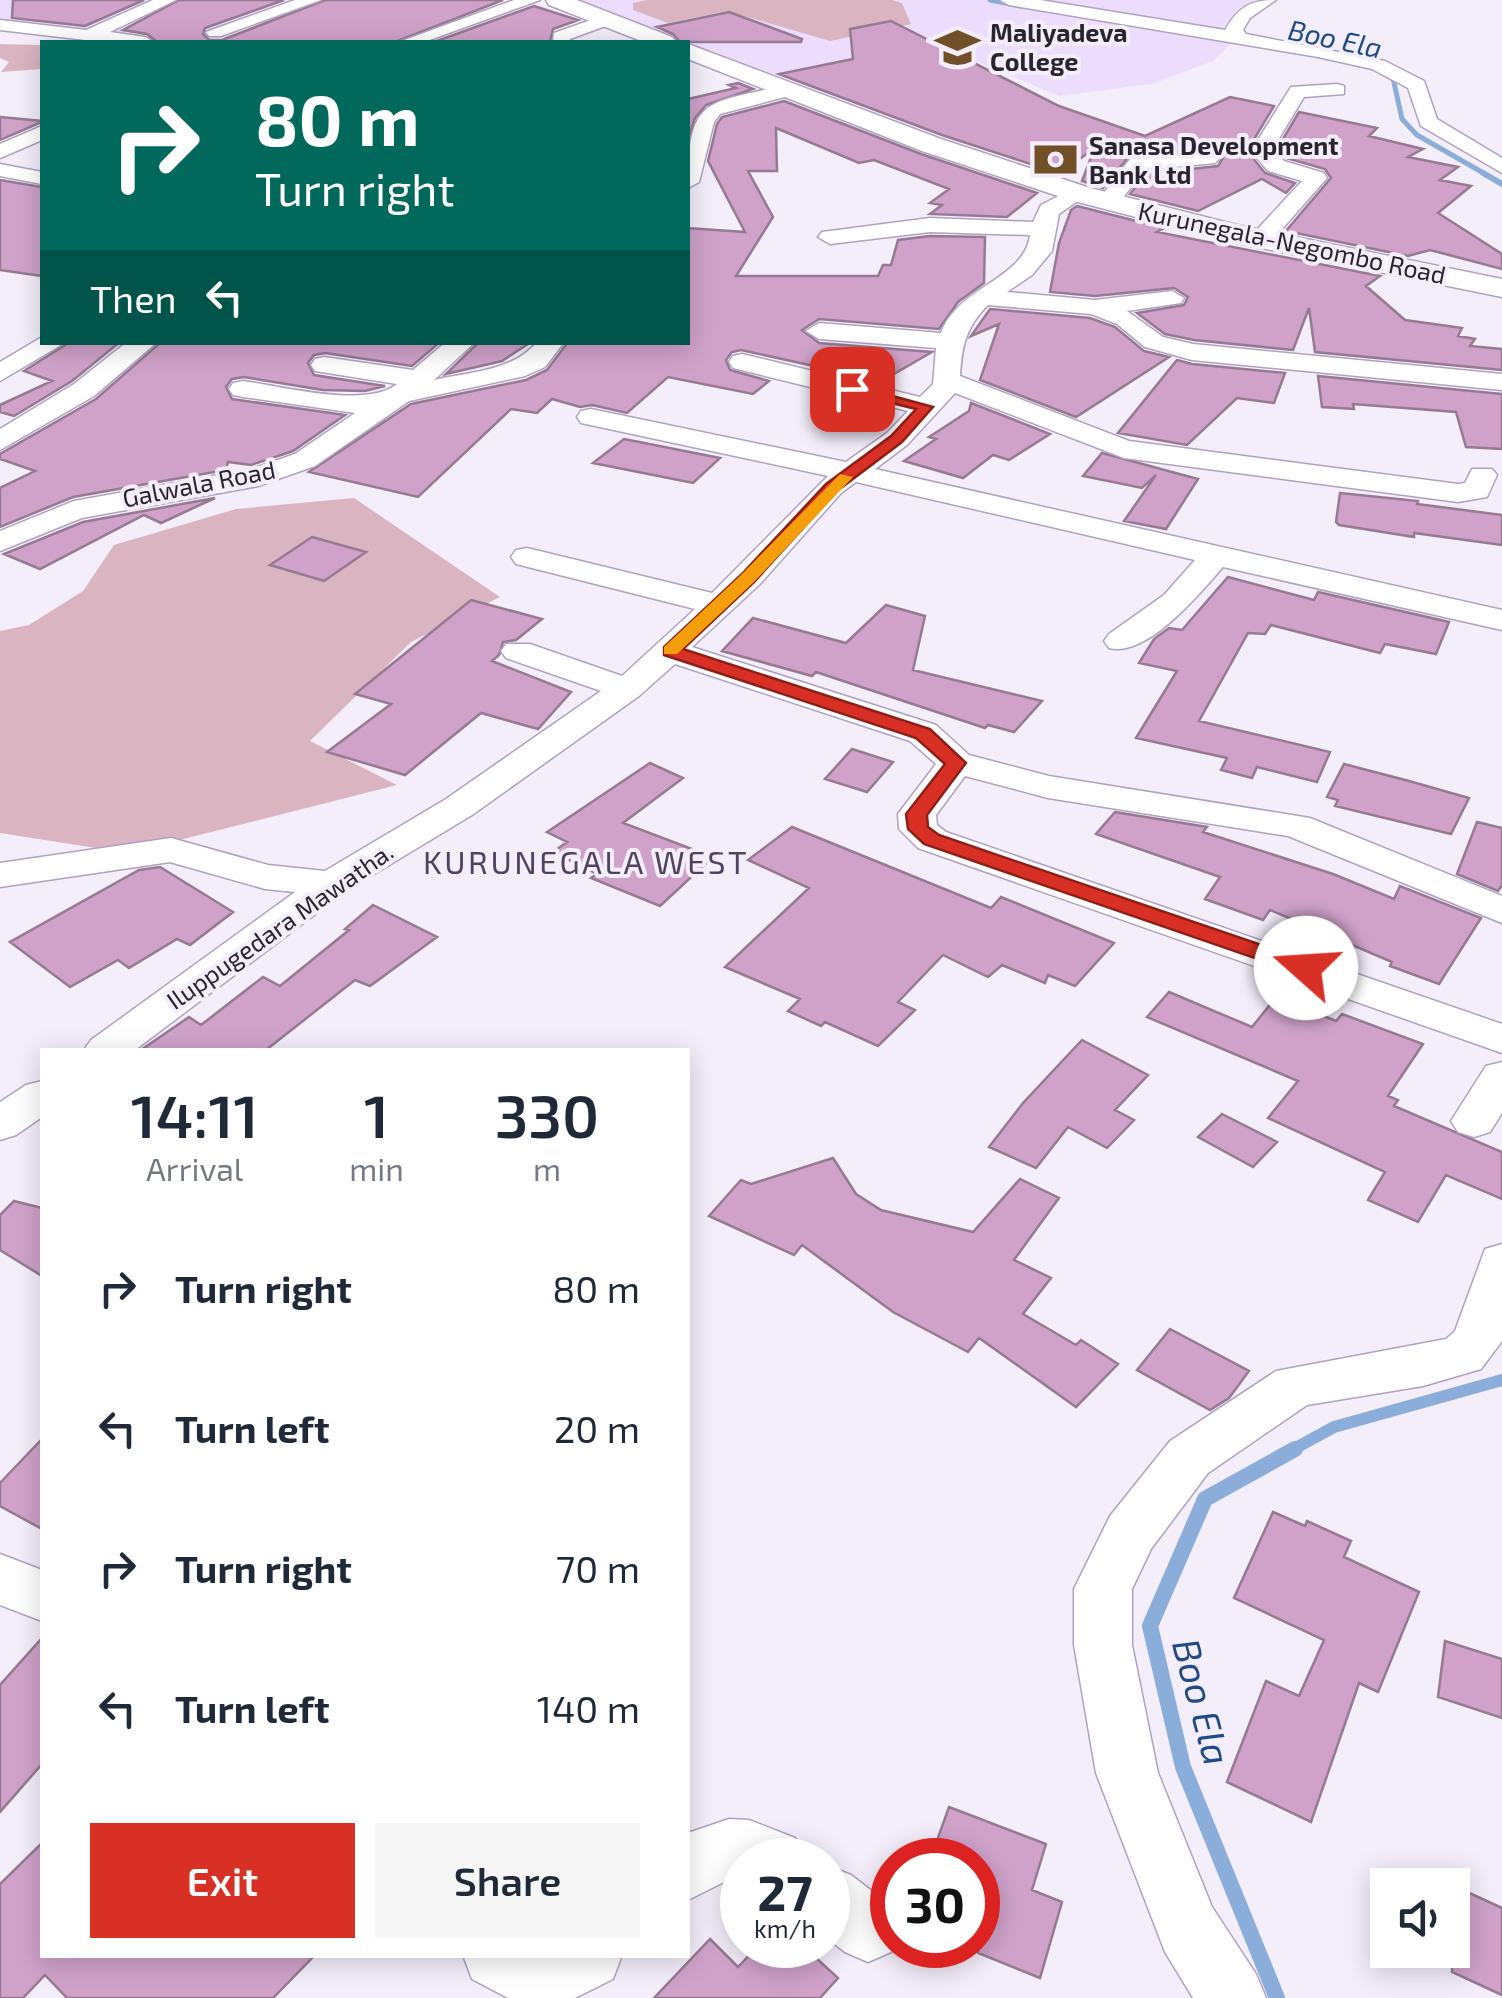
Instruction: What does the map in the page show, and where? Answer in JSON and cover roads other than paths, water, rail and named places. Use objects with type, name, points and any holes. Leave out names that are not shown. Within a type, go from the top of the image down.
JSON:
[{"type":"main road","points":[[558,0],[659,40]]},
{"type":"main road","name":"Kurunegala-Negombo Road","points":[[690,52],[1093,198],[1261,239],[1502,288]]},
{"type":"street","points":[[88,35],[167,0]]},
{"type":"street","points":[[216,32],[312,0]]},
{"type":"street","points":[[414,40],[531,0]]},
{"type":"street","points":[[1009,0],[1239,36],[1396,72],[1417,85],[1428,122],[1502,167]]},
{"type":"street","points":[[1239,36],[1233,31],[1243,16],[1267,0]]},
{"type":"street","points":[[561,40],[560,36],[605,20]]},
{"type":"street","points":[[0,26],[129,40]]},
{"type":"street","points":[[690,174],[704,122],[714,110],[789,90]]},
{"type":"street","points":[[1261,239],[1316,178],[1276,166],[1260,151],[1298,91],[1337,90]]},
{"type":"street","points":[[0,152],[40,133]]},
{"type":"street","name":"Iluppugedara Mawatha.","points":[[109,1048],[332,883],[459,807],[628,689],[720,604],[831,488],[896,439],[946,386],[958,320],[982,297],[1024,270],[1040,251],[1049,210],[1124,185],[1132,167],[1138,164],[1208,159]]},
{"type":"street","points":[[0,170],[40,178]]},
{"type":"street","points":[[830,236],[930,225],[1042,230]]},
{"type":"street","points":[[982,297],[1095,307],[1172,298]]},
{"type":"street","points":[[1095,307],[1126,320],[1154,342],[1192,352],[1502,382]]},
{"type":"street","points":[[819,331],[952,341]]},
{"type":"street","points":[[0,373],[48,345]]},
{"type":"street","points":[[0,441],[84,390],[140,345]]},
{"type":"street","points":[[243,389],[357,404],[409,387],[458,345]]},
{"type":"street","name":"Galwala Road","points":[[0,542],[74,510],[274,472],[305,460],[409,387],[516,370],[536,361],[548,345]]},
{"type":"street","points":[[742,362],[926,407]]},
{"type":"street","points":[[324,365],[409,387]]},
{"type":"street","points":[[946,380],[1002,398],[1124,448],[1458,494],[1478,492],[1482,475]]},
{"type":"street","points":[[591,417],[852,472],[1502,620]]},
{"type":"street","points":[[528,557],[720,604]]},
{"type":"street","points":[[1120,640],[1175,602],[1215,557]]},
{"type":"street","points":[[670,651],[923,734],[956,763],[1048,786],[1297,826],[1502,911]]},
{"type":"street","points":[[518,652],[628,689]]},
{"type":"street","points":[[956,763],[916,814],[918,829],[932,840],[1502,1039]]},
{"type":"street","points":[[0,875],[171,850],[265,876],[332,883]]},
{"type":"street","points":[[1474,1120],[1502,1077]]},
{"type":"street","points":[[0,1124],[40,1097]]},
{"type":"street","points":[[1232,1998],[1188,1929],[1127,1774],[1103,1645],[1103,1588],[1130,1532],[1189,1456],[1294,1386],[1422,1366],[1463,1354],[1477,1340],[1502,1262]]},
{"type":"street","points":[[0,1579],[40,1595]]},
{"type":"street","points":[[690,1867],[709,1852],[720,1851]]},
{"type":"street","points":[[499,1958],[505,1964],[552,1973],[573,1969],[585,1958]]},
{"type":"waterway","name":"Boo Ela","points":[[990,0],[1021,6]]},
{"type":"waterway","name":"Boo Ela","points":[[1383,71],[1393,78],[1402,119],[1417,135],[1487,175]]},
{"type":"waterway","name":"Boo Ela","points":[[1483,173],[1502,184]]},
{"type":"waterway","name":"Boo Ela","points":[[1290,1451],[1334,1427],[1502,1380]]},
{"type":"waterway","name":"Boo Ela","points":[[1277,1998],[1183,1767],[1150,1626],[1205,1499],[1295,1449]]},
{"type":"place","name":"Maliyadeva College","points":[[957,47]]},
{"type":"place","name":"Sanasa Development Bank Ltd","points":[[1056,160]]},
{"type":"district","name":"KURUNEGALA WEST","points":[[586,863]]}]
